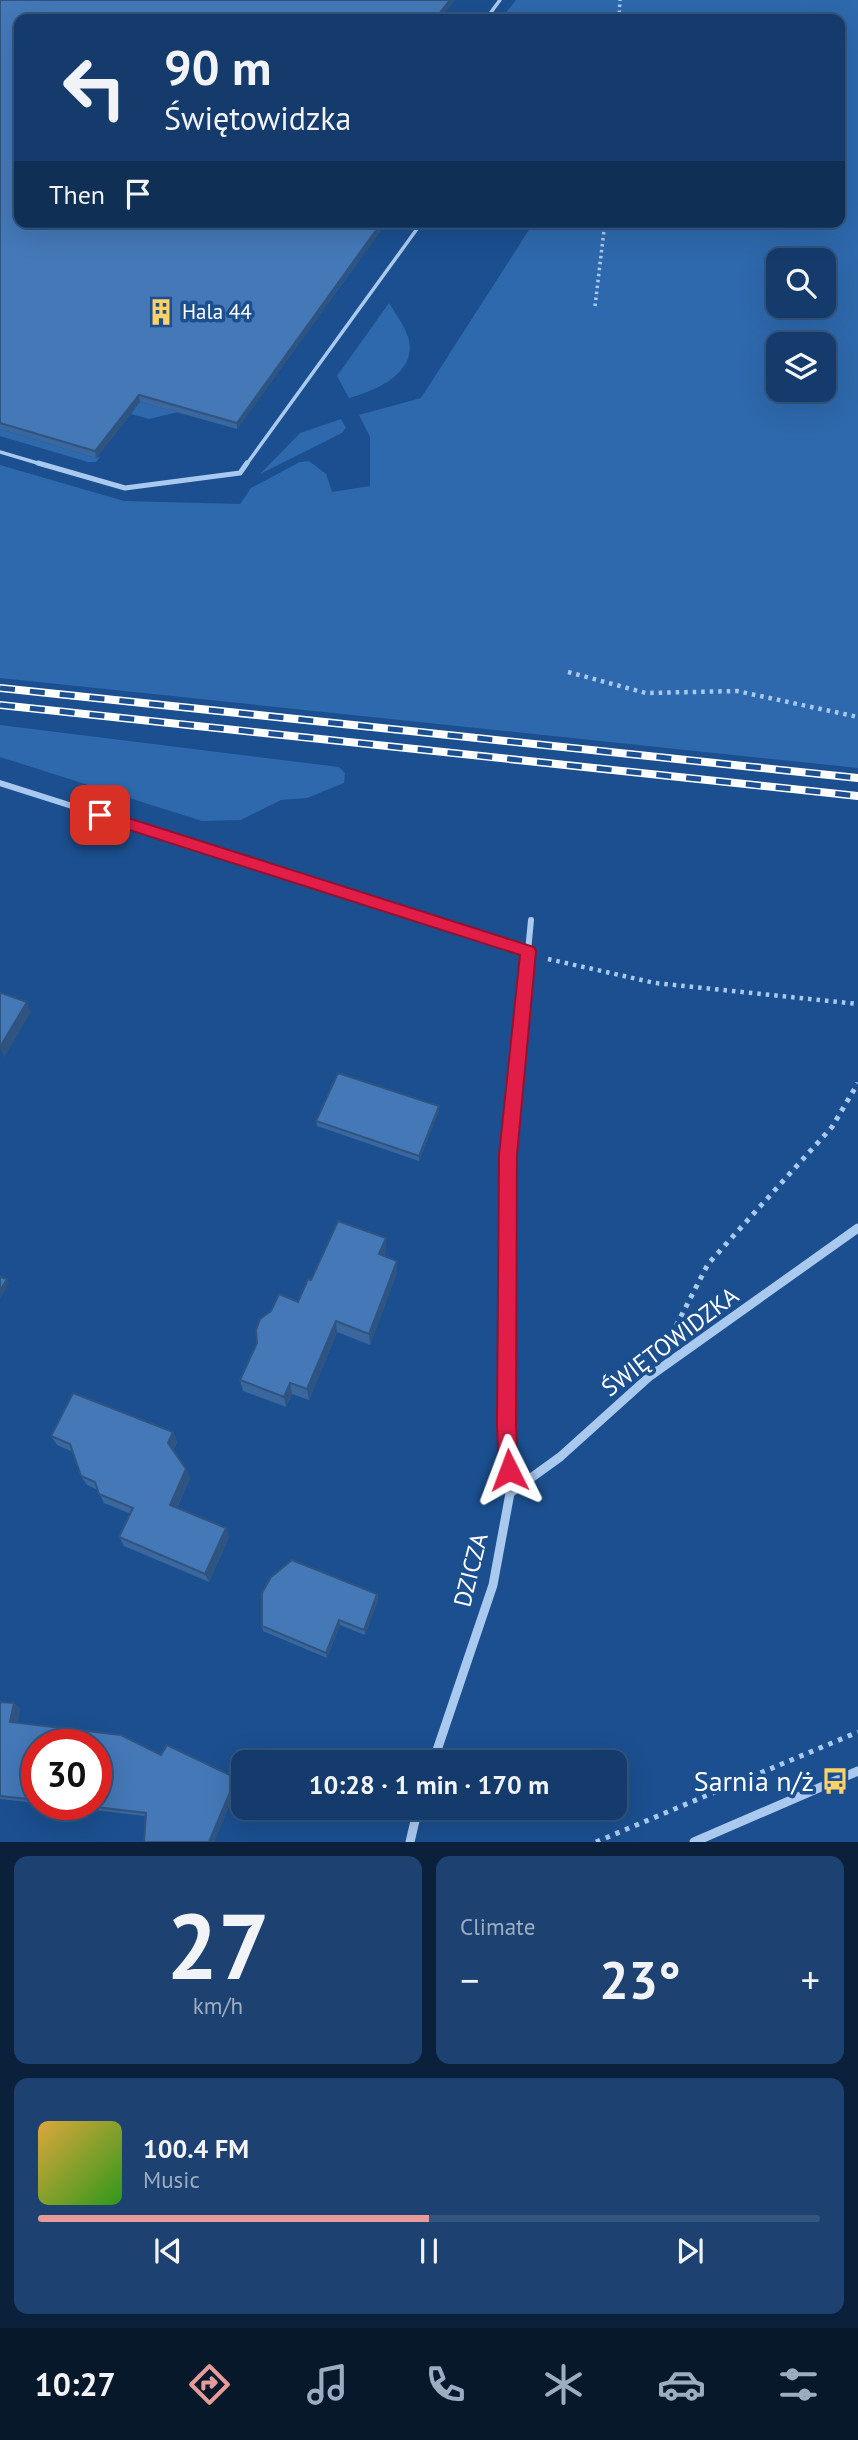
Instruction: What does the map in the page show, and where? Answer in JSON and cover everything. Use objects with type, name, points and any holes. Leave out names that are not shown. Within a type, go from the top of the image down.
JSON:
[{"type":"street","points":[[0,783],[528,951]]},
{"type":"street","name":"DZICZA","points":[[437,1750],[493,1586],[510,1493],[506,1425],[508,1155],[531,920]]},
{"type":"street","name":"ŚWIĘTOWIDZKA","points":[[510,1493],[560,1457],[650,1377],[858,1228]]},
{"type":"street","points":[[694,1842],[858,1772]]},
{"type":"street","points":[[410,1842],[415,1820]]},
{"type":"lane","points":[[0,452],[125,488],[240,473],[418,228]]},
{"type":"path","points":[[594,306],[604,228]]},
{"type":"path","points":[[568,672],[646,693],[737,691],[858,717]]},
{"type":"path","points":[[528,951],[548,959],[655,983],[858,1004]]},
{"type":"path","points":[[673,1332],[708,1264],[832,1127],[858,1083]]},
{"type":"path","points":[[596,1842],[858,1732]]},
{"type":"shaded area","points":[[516,0],[858,0],[858,768],[0,678],[0,465],[124,501],[240,504],[251,488],[300,462],[309,461],[326,474],[332,492],[370,486],[370,437],[359,415],[421,398],[530,228],[845,228],[845,14],[505,14]]},
{"type":"shaded area","points":[[389,303],[408,337],[410,350],[407,361],[401,370],[382,385],[349,398],[337,376]]},
{"type":"shaded area","points":[[140,402],[178,412],[149,419],[131,414]]},
{"type":"shaded area","points":[[341,419],[346,428],[342,433],[260,474],[300,433]]},
{"type":"shaded area","points":[[0,429],[100,457],[96,462],[88,462],[0,436]]},
{"type":"shaded area","points":[[0,725],[339,767],[345,773],[344,783],[307,798],[281,800],[241,820],[202,821],[0,757]]},
{"type":"building","name":"Hala 44","points":[[0,0],[450,0],[439,14],[14,14],[14,228],[378,228],[237,423],[139,395],[95,451],[0,423]]},
{"type":"building","points":[[0,992],[27,1002],[0,1047]]},
{"type":"building","points":[[338,1073],[439,1106],[419,1156],[316,1121]]},
{"type":"building","points":[[338,1221],[386,1238],[379,1254],[397,1261],[369,1334],[336,1321],[307,1389],[290,1383],[284,1397],[240,1380],[257,1343],[256,1330],[260,1319],[271,1311],[279,1294],[298,1302]]},
{"type":"building","points":[[0,1277],[7,1279],[0,1291]]},
{"type":"building","points":[[73,1393],[173,1432],[168,1443],[186,1469],[170,1505],[226,1528],[205,1574],[119,1537],[133,1508],[99,1494],[95,1482],[81,1476],[70,1444],[51,1436]]},
{"type":"building","points":[[292,1560],[377,1594],[364,1630],[339,1620],[326,1653],[262,1626],[262,1593],[271,1577]]},
{"type":"building","points":[[0,1702],[14,1703],[10,1722],[70,1729],[21,1729],[21,1798],[0,1796]]},
{"type":"building","points":[[112,1734],[121,1735],[161,1755],[167,1745],[231,1776],[231,1790],[209,1842],[144,1842],[146,1813],[112,1809]]},
{"type":"railway","points":[[0,688],[858,778]]},
{"type":"railway","points":[[0,705],[858,796]]},
{"type":"place","name":"Hala 44","points":[[161,312]]},
{"type":"place","name":"Sarnia n/ż","points":[[835,1781]]},
{"type":"route","points":[[100,815],[528,951],[508,1155],[506,1425],[509,1470]]}]
